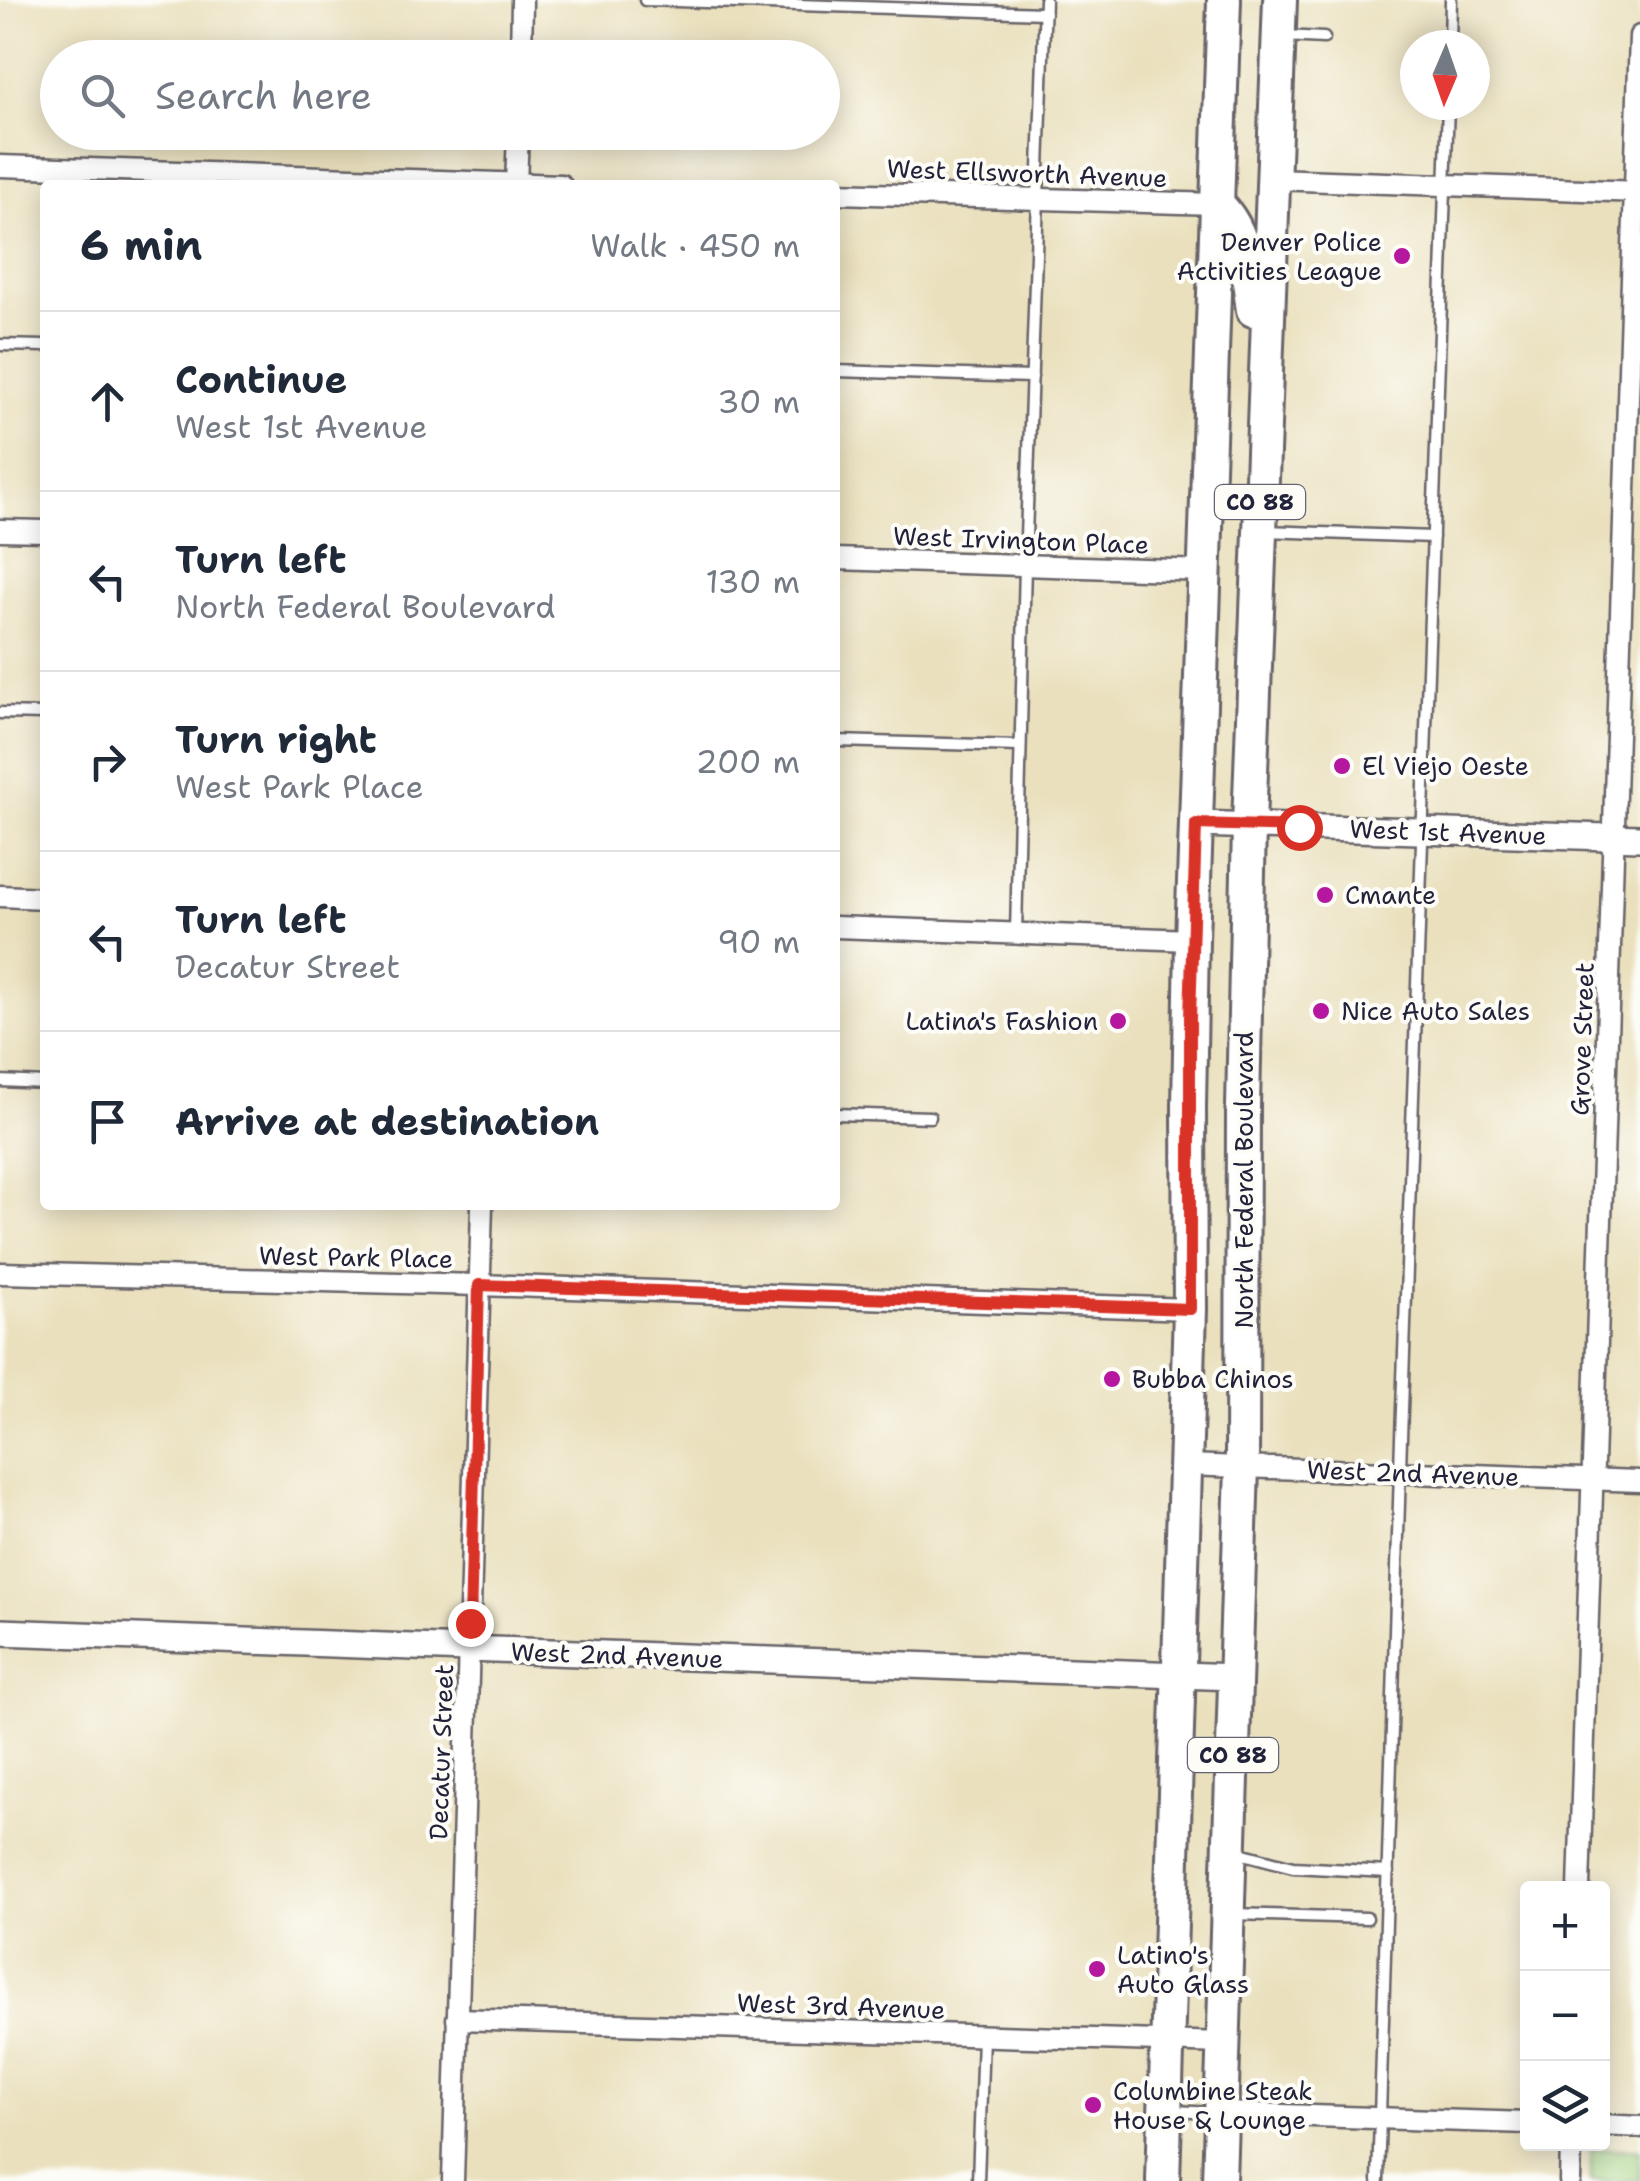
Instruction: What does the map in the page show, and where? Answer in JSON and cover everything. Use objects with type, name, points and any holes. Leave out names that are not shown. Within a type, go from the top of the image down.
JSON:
[{"type":"main road","name":"CO 88","points":[[1164,2181],[1190,1309],[1192,940],[1224,0]]},
{"type":"main road","name":"CO 88","points":[[1272,178],[1280,0]]},
{"type":"main road","name":"North Federal Boulevard","points":[[1220,2181],[1242,1467],[1249,825],[1272,178]]},
{"type":"main road","points":[[1217,204],[1240,234],[1265,386]]},
{"type":"street","points":[[521,40],[522,0]]},
{"type":"street","name":"Grove Street","points":[[1579,1881],[1638,192],[1640,36]]},
{"type":"street","points":[[516,180],[517,150]]},
{"type":"street","points":[[0,166],[401,180]]},
{"type":"street","points":[[1272,178],[1638,192]]},
{"type":"street","name":"West Ellsworth Avenue","points":[[840,193],[1217,204]]},
{"type":"street","points":[[0,530],[40,532]]},
{"type":"street","name":"West Irvington Place","points":[[840,559],[1206,571]]},
{"type":"street","name":"West 1st Avenue","points":[[1196,824],[1640,838]]},
{"type":"street","points":[[0,896],[40,898]]},
{"type":"street","points":[[840,927],[1192,940]]},
{"type":"street","name":"Decatur Street","points":[[453,2181],[482,1210]]},
{"type":"street","name":"West Park Place","points":[[0,1273],[1190,1309]]},
{"type":"street","name":"West 2nd Avenue","points":[[1186,1465],[1640,1481]]},
{"type":"street","name":"West 2nd Avenue","points":[[0,1632],[1235,1677]]},
{"type":"street","name":"West 3rd Avenue","points":[[457,2019],[1224,2044]]},
{"type":"street","points":[[1222,2113],[1520,2123]]},
{"type":"street","points":[[1610,2126],[1640,2127]]},
{"type":"street","points":[[1570,2181],[1572,2151]]},
{"type":"lane","points":[[644,0],[1044,13]]},
{"type":"lane","points":[[1016,934],[1045,0]]},
{"type":"lane","points":[[1450,30],[1451,0]]},
{"type":"lane","points":[[1278,36],[1324,38]]},
{"type":"lane","points":[[1378,2181],[1448,120]]},
{"type":"lane","points":[[0,345],[40,346]]},
{"type":"lane","points":[[840,372],[1032,378]]},
{"type":"lane","points":[[1259,531],[1433,537]]},
{"type":"lane","points":[[0,713],[40,714]]},
{"type":"lane","points":[[840,741],[1020,746]]},
{"type":"lane","points":[[0,1081],[40,1083]]},
{"type":"lane","points":[[840,1114],[930,1117]]},
{"type":"lane","points":[[1229,1850],[1293,1867],[1388,1872]]},
{"type":"lane","points":[[1227,1914],[1367,1918]]},
{"type":"lane","points":[[978,2181],[983,2036]]},
{"type":"lane","points":[[1166,2110],[1222,2113]]},
{"type":"green space","points":[[1640,2150],[1640,2181],[1591,2181],[1591,2151]]},
{"type":"place","name":"Denver Police Activities League","points":[[1402,256]]},
{"type":"place","name":"El Viejo Oeste","points":[[1342,766]]},
{"type":"place","name":"Cmante","points":[[1325,895]]},
{"type":"place","name":"Nice Auto Sales","points":[[1321,1011]]},
{"type":"place","name":"Latina's Fashion","points":[[1118,1021]]},
{"type":"place","name":"Bubba Chinos","points":[[1112,1379]]},
{"type":"place","name":"Latino's Auto Glass","points":[[1097,1969]]},
{"type":"place","name":"Columbine Steak House & Lounge","points":[[1093,2105]]},
{"type":"route","points":[[470,1623],[479,1285],[1190,1309],[1190,1018],[1196,824],[1299,827]]}]
